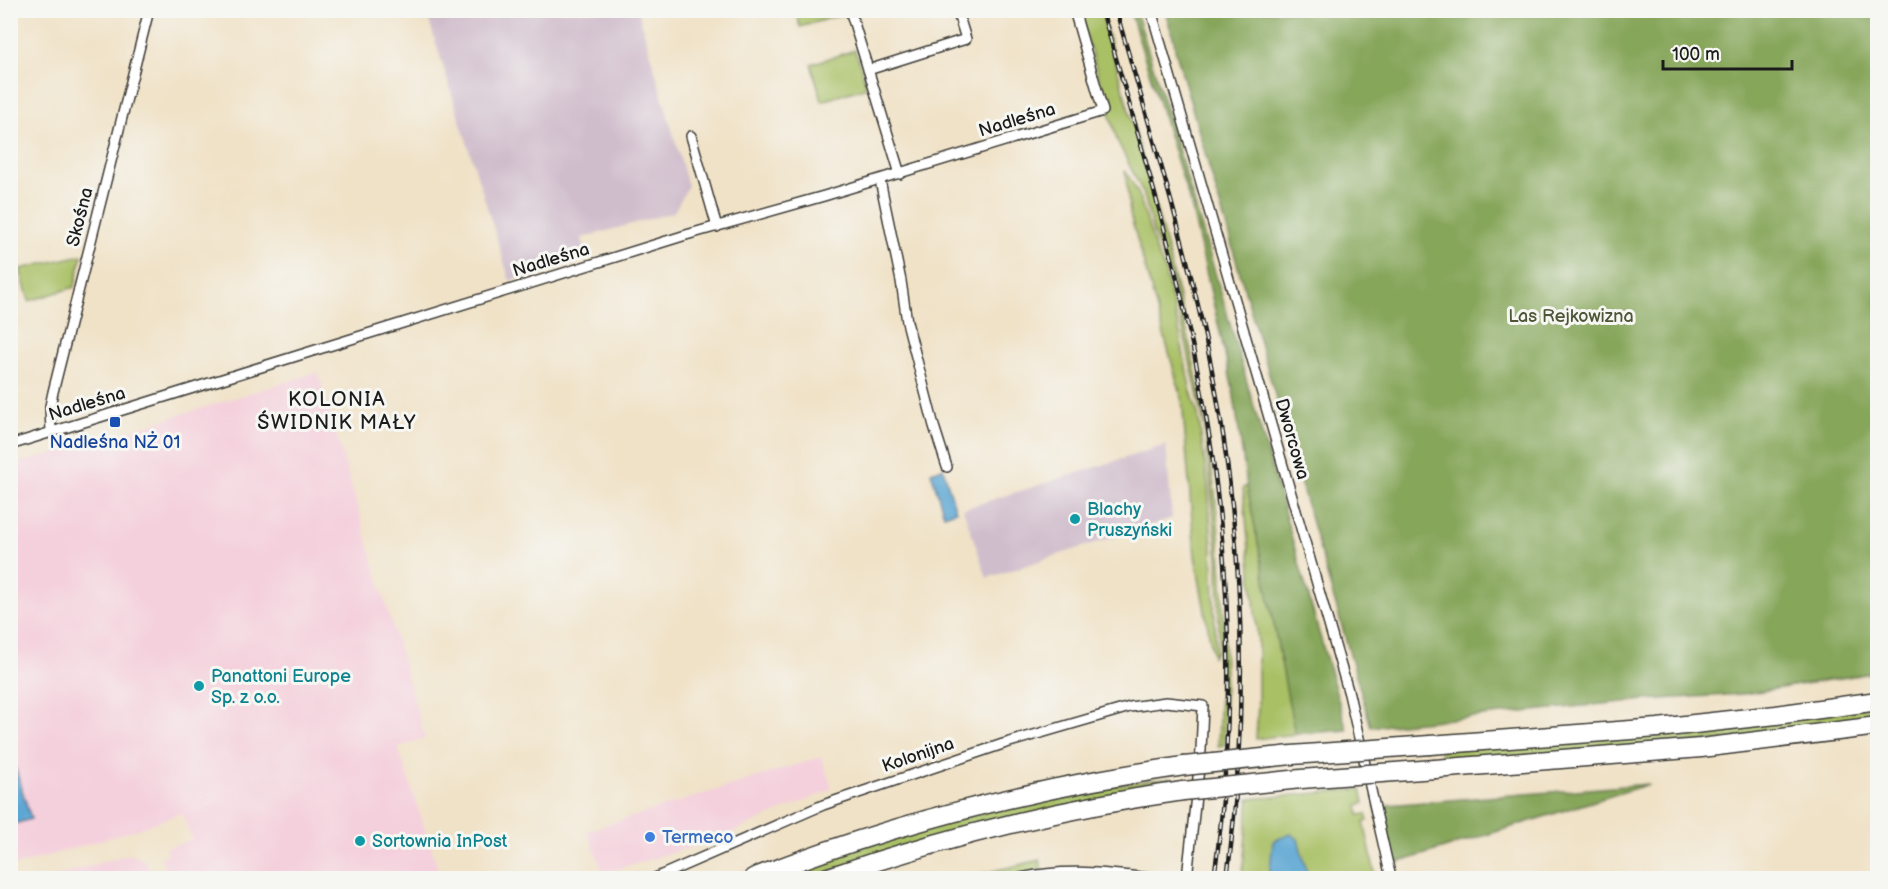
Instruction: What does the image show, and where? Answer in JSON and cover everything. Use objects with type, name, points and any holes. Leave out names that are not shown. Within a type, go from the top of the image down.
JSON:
[{"type":"highway","points":[[753,879],[863,838],[975,806],[1095,780],[1184,766],[1271,757],[1658,728],[1878,701]]},
{"type":"highway","points":[[826,879],[904,852],[1009,824],[1104,804],[1183,791],[1290,780],[1701,748],[1878,726]]},
{"type":"street","name":"Skośna","points":[[51,432],[52,392],[149,10]]},
{"type":"street","points":[[850,10],[900,174]]},
{"type":"street","points":[[868,70],[966,39],[957,10]]},
{"type":"street","name":"Nadleśna","points":[[10,445],[717,227],[900,174],[1103,111],[1074,10]]},
{"type":"street","name":"Dworcowa","points":[[1151,10],[1346,684],[1391,879]]},
{"type":"street","points":[[691,136],[717,227]]},
{"type":"street","points":[[880,180],[907,322],[947,467]]},
{"type":"street","name":"Kolonijna","points":[[655,879],[823,805],[1003,744],[1130,707],[1166,702],[1203,706],[1201,750],[1187,879]]},
{"type":"street","points":[[1020,879],[1071,871],[1150,879]]},
{"type":"shaded area","points":[[426,11],[638,11],[688,186],[674,212],[582,238],[586,255],[510,281]]},
{"type":"shaded area","points":[[318,372],[425,738],[398,747],[441,878],[168,878],[161,857],[168,854],[165,848],[192,840],[182,813],[138,829],[11,867],[11,465]]},
{"type":"shaded area","name":"Blachy Pruszyński","points":[[1166,445],[1172,518],[987,578],[963,509]]},
{"type":"shaded area","points":[[821,757],[832,789],[712,841],[603,873],[587,831]]},
{"type":"shaded area","points":[[129,854],[146,861],[151,878],[50,878]]},
{"type":"green space","points":[[795,11],[843,11],[844,14],[800,27]]},
{"type":"green space","points":[[1079,11],[1101,11],[1165,240],[1197,379],[1212,470],[1221,562],[1225,653],[1224,745],[1218,746],[1220,691],[1218,559],[1205,428],[1171,276],[1154,235],[1144,195],[1117,140]]},
{"type":"green space","points":[[1130,11],[1136,11],[1163,100],[1347,730],[1295,734],[1247,486],[1233,390],[1191,205]]},
{"type":"green space","name":"Las Rejkowizna","points":[[1165,11],[1877,11],[1877,672],[1744,694],[1644,700],[1371,727]]},
{"type":"green space","points":[[855,50],[867,87],[822,101],[811,64]]},
{"type":"green space","points":[[1125,170],[1139,195],[1156,251],[1164,268],[1190,388],[1198,414],[1208,486],[1212,546],[1216,652],[1213,656],[1195,556],[1182,399],[1130,214]]},
{"type":"green space","points":[[82,255],[75,287],[29,301],[20,269]]},
{"type":"green space","points":[[1247,486],[1295,734],[1256,739],[1258,642],[1243,488]]},
{"type":"green space","points":[[1877,705],[1877,720],[1737,739],[1442,763],[1441,750]]},
{"type":"green space","points":[[1171,777],[1172,787],[831,871],[812,878],[767,878],[909,830],[1061,793]]},
{"type":"green space","points":[[1649,784],[1390,865],[1375,806]]},
{"type":"green space","points":[[1361,789],[1364,803],[1358,805],[1359,815],[1366,814],[1368,821],[1364,822],[1376,878],[1242,878],[1249,799]]},
{"type":"green space","points":[[1040,860],[1042,870],[998,878],[964,878]]},
{"type":"water","points":[[943,468],[956,511],[944,515],[931,472]]},
{"type":"water","points":[[10,751],[31,819],[11,825],[10,825]]},
{"type":"water","points":[[1291,834],[1298,839],[1308,876],[1306,878],[1269,878],[1273,841]]},
{"type":"railway","points":[[1102,10],[1179,285],[1210,440],[1218,502],[1228,628],[1226,753],[1222,816],[1214,878]]},
{"type":"railway","points":[[1116,10],[1190,272],[1210,360],[1230,489],[1240,619],[1241,684],[1239,749],[1227,878]]},
{"type":"place","name":"Nadleśna NŻ 01","points":[[115,422]]},
{"type":"place","name":"Blachy Pruszyński","points":[[1075,519]]},
{"type":"place","name":"Panattoni Europe Sp. z o.o.","points":[[199,686]]},
{"type":"place","name":"Termeco","points":[[650,837]]},
{"type":"place","name":"Sortownia InPost","points":[[360,841]]},
{"type":"district","name":"KOLONIA ŚWIDNIK MAŁY","points":[[337,412]]}]
